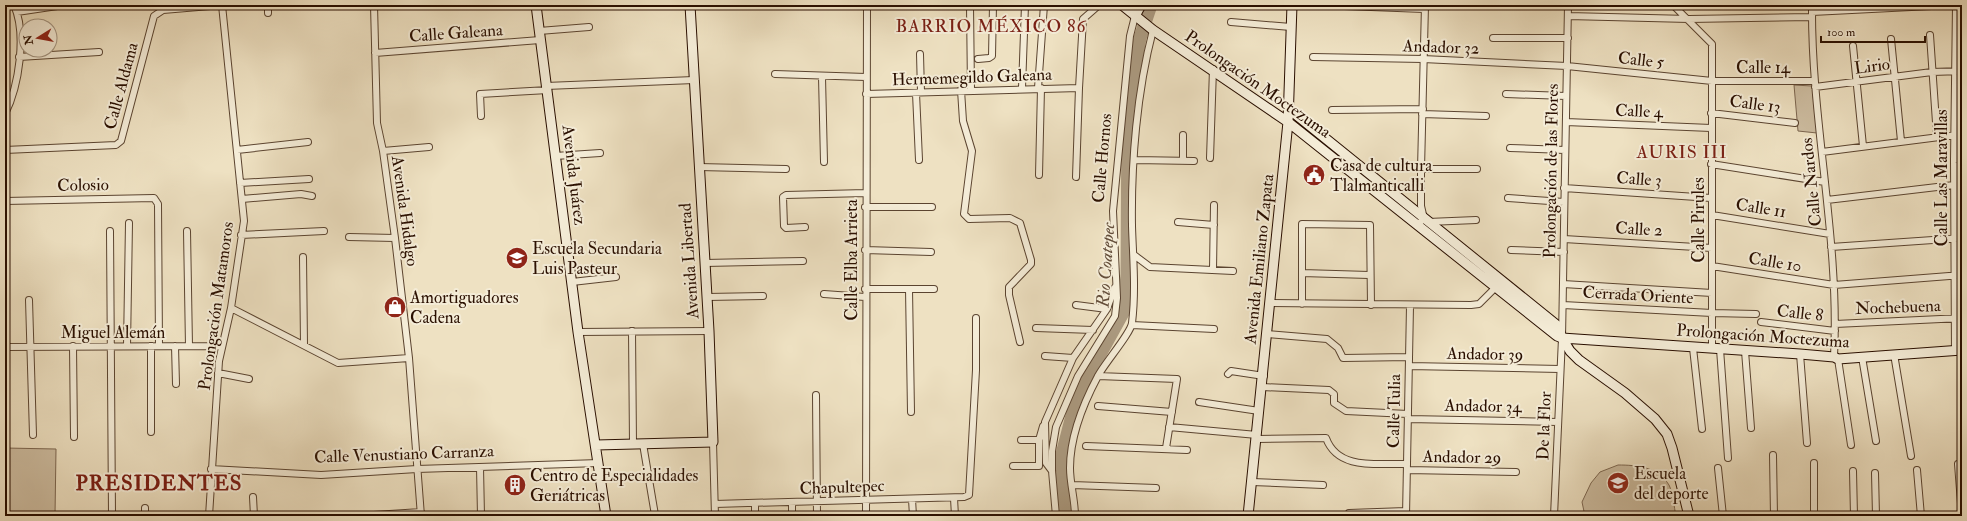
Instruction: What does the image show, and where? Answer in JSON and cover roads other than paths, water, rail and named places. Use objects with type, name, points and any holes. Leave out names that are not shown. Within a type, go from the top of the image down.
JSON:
[{"type":"main road","name":"Avenida Juárez","points":[[536,5],[578,332],[606,516]]},
{"type":"main road","name":"Avenida Libertad","points":[[690,5],[709,331],[712,442]]},
{"type":"main road","name":"Prolongación Moctezuma","points":[[1122,5],[1152,29],[1213,69],[1288,122],[1423,222]]},
{"type":"main road","name":"Calle Hornos","points":[[1136,17],[1141,5]]},
{"type":"main road","name":"Avenida Emiliano Zapata","points":[[1248,516],[1264,376],[1288,122],[1292,5]]},
{"type":"main road","name":"Prolongación Moctezuma","points":[[1289,109],[1498,284],[1556,336],[1562,338],[1800,354],[1836,358],[1960,352]]},
{"type":"main road","points":[[1562,338],[1579,360],[1626,393],[1655,419],[1667,434],[1672,448],[1689,516]]},
{"type":"main road","points":[[596,445],[712,442]]},
{"type":"street","points":[[14,5],[18,18]]},
{"type":"street","points":[[17,12],[28,7],[64,5]]},
{"type":"street","name":"Calle Aldama","points":[[5,150],[116,145],[121,141],[154,16],[163,10],[222,5]]},
{"type":"street","name":"Prolongación Matamoros","points":[[209,516],[211,469],[221,346],[231,308],[244,221],[222,5]]},
{"type":"street","points":[[268,5],[268,13]]},
{"type":"street","name":"Avenida Hidalgo","points":[[374,5],[376,123],[383,150],[409,358],[421,514]]},
{"type":"street","name":"Calle Elba Arrieta","points":[[866,5],[866,516]]},
{"type":"street","points":[[978,59],[989,58],[992,56],[993,5]]},
{"type":"street","points":[[1022,88],[1025,5]]},
{"type":"street","points":[[1039,175],[1040,88],[1044,5]]},
{"type":"street","points":[[1076,177],[1083,19],[1086,14],[1099,5]]},
{"type":"street","points":[[1318,5],[1424,7],[1421,169],[1421,206],[1423,222],[1476,220]]},
{"type":"street","name":"Prolongación de las Flores","points":[[1562,338],[1568,5]]},
{"type":"street","points":[[1673,5],[1689,19]]},
{"type":"street","name":"Calle Nardos","points":[[1812,5],[1815,84],[1834,285],[1836,358],[1851,445]]},
{"type":"street","points":[[1568,16],[1689,19],[1812,15],[1951,5]]},
{"type":"street","name":"Calle Las Maravillas","points":[[1956,5],[1955,31],[1959,71],[1959,117],[1955,135],[1954,239],[1955,318],[1960,352]]},
{"type":"street","points":[[970,6],[971,90]]},
{"type":"street","name":"Calle Hornos","points":[[1056,516],[1052,471],[1052,450],[1056,427],[1078,376],[1115,316],[1116,285],[1113,211],[1130,36],[1136,17]]},
{"type":"street","name":"Calle Pirules","points":[[1689,19],[1712,44],[1712,313],[1728,458]]},
{"type":"street","points":[[1231,22],[1291,27]]},
{"type":"street","name":"Calle Galeana","points":[[375,53],[539,36],[588,27]]},
{"type":"street","points":[[1075,516],[1070,469],[1072,436],[1098,376],[1132,325],[1134,256],[1132,226],[1135,160],[1144,63],[1152,29]]},
{"type":"street","points":[[1955,31],[1962,30]]},
{"type":"street","points":[[1930,36],[1937,137]]},
{"type":"street","points":[[1493,38],[1568,38]]},
{"type":"street","points":[[1891,39],[1901,141]]},
{"type":"street","points":[[1853,46],[1863,146]]},
{"type":"street","points":[[58,55],[100,52]]},
{"type":"street","points":[[919,160],[918,92],[920,54]]},
{"type":"street","name":"Andador 32","points":[[1313,57],[1423,59],[1567,66]]},
{"type":"street","points":[[5,114],[15,85],[19,58]]},
{"type":"street","name":"Calle 5","points":[[1567,66],[1712,81]]},
{"type":"street","points":[[1210,158],[1213,69]]},
{"type":"street","name":"Lirio","points":[[1815,84],[1856,82],[1932,72],[1959,71]]},
{"type":"street","points":[[775,74],[866,77]]},
{"type":"street","points":[[822,76],[824,162]]},
{"type":"street","points":[[481,116],[480,94],[547,88],[694,80]]},
{"type":"street","name":"Calle 14","points":[[1712,81],[1815,84]]},
{"type":"street","name":"Hermemegildo Galeana","points":[[866,94],[1022,88],[1079,88]]},
{"type":"street","points":[[961,90],[963,121],[971,142],[972,151],[964,214],[969,219],[1010,218],[1020,223],[1031,260],[1031,264],[1009,287],[1009,295],[1020,342]]},
{"type":"street","points":[[1506,94],[1566,96]]},
{"type":"street","points":[[1332,110],[1422,111],[1486,116]]},
{"type":"street","name":"Calle 13","points":[[1711,113],[1795,123]]},
{"type":"street","name":"Calle 4","points":[[1566,122],[1711,128]]},
{"type":"street","points":[[1183,135],[1183,161]]},
{"type":"street","points":[[1822,152],[1955,135]]},
{"type":"street","points":[[237,150],[308,142]]},
{"type":"street","points":[[383,150],[429,146]]},
{"type":"street","points":[[1510,148],[1565,150]]},
{"type":"street","points":[[555,156],[600,153]]},
{"type":"street","points":[[1954,160],[1962,159]]},
{"type":"street","points":[[1135,160],[1194,161]]},
{"type":"street","points":[[1711,164],[1825,182]]},
{"type":"street","points":[[699,167],[786,169]]},
{"type":"street","points":[[1421,169],[1477,169]]},
{"type":"street","points":[[240,183],[309,179]]},
{"type":"street","points":[[1827,200],[1954,185]]},
{"type":"street","name":"Calle 3","points":[[1564,188],[1711,198]]},
{"type":"street","points":[[805,227],[786,228],[784,226],[783,197],[786,195],[866,193]]},
{"type":"street","points":[[242,199],[301,194],[312,196]]},
{"type":"street","name":"Colosio","points":[[5,201],[154,198],[158,204],[159,346]]},
{"type":"street","points":[[1508,198],[1564,202]]},
{"type":"street","points":[[1954,199],[1962,198]]},
{"type":"street","points":[[1213,270],[1214,205]]},
{"type":"street","points":[[866,207],[932,207]]},
{"type":"street","name":"Calle 11","points":[[1712,215],[1830,234]]},
{"type":"street","points":[[1178,222],[1214,224]]},
{"type":"street","points":[[127,346],[129,223]]},
{"type":"street","points":[[1302,304],[1302,224],[1370,225],[1369,276],[1371,305]]},
{"type":"street","points":[[110,231],[112,516]]},
{"type":"street","points":[[187,231],[189,346]]},
{"type":"street","points":[[241,235],[324,231]]},
{"type":"street","points":[[349,237],[395,238]]},
{"type":"street","points":[[1831,247],[1962,238]]},
{"type":"street","name":"Calle 2","points":[[1564,239],[1712,248]]},
{"type":"street","points":[[865,250],[931,252]]},
{"type":"street","points":[[1511,250],[1564,252]]},
{"type":"street","points":[[1134,256],[1150,267],[1233,271]]},
{"type":"street","points":[[303,257],[304,345]]},
{"type":"street","points":[[705,263],[803,261]]},
{"type":"street","name":"Calle 10","points":[[1712,266],[1834,285],[1962,275]]},
{"type":"street","points":[[1302,272],[1369,276]]},
{"type":"street","points":[[572,282],[616,277]]},
{"type":"street","points":[[1271,304],[1410,306],[1479,304],[1498,284]]},
{"type":"street","points":[[1563,284],[1712,293]]},
{"type":"street","points":[[1013,466],[1039,466],[1039,440],[1045,422],[1073,358],[1107,309],[1116,285]]},
{"type":"street","points":[[865,289],[934,289]]},
{"type":"street","points":[[909,289],[911,412]]},
{"type":"street","points":[[824,294],[865,297]]},
{"type":"street","points":[[707,297],[763,296]]},
{"type":"street","points":[[29,300],[33,435]]},
{"type":"street","name":"Cerrada Oriente","points":[[1563,304],[1712,313],[1756,314]]},
{"type":"street","points":[[1076,305],[1107,309]]},
{"type":"street","name":"Calle Tulia","points":[[1406,513],[1410,306]]},
{"type":"street","points":[[231,308],[338,363],[409,358]]},
{"type":"street","name":"Chapultepec","points":[[715,504],[954,498],[969,495],[976,370],[976,318]]},
{"type":"street","name":"Nochebuena","points":[[1835,324],[1962,318]]},
{"type":"street","name":"Calle 8","points":[[1761,322],[1835,331]]},
{"type":"street","points":[[1132,325],[1214,329]]},
{"type":"street","points":[[1036,328],[1093,330]]},
{"type":"street","points":[[578,332],[709,331]]},
{"type":"street","points":[[632,332],[633,444]]},
{"type":"street","points":[[1268,334],[1328,339],[1338,348],[1343,358],[1409,357]]},
{"type":"street","name":"De la Flor","points":[[1554,516],[1562,338]]},
{"type":"street","points":[[73,346],[74,436]]},
{"type":"street","points":[[151,346],[151,432]]},
{"type":"street","points":[[175,346],[176,384]]},
{"type":"street","name":"Miguel Alemán","points":[[5,347],[221,346]]},
{"type":"street","points":[[1693,348],[1702,429]]},
{"type":"street","points":[[1745,351],[1751,428]]},
{"type":"street","points":[[1800,354],[1807,443]]},
{"type":"street","points":[[1894,354],[1911,456]]},
{"type":"street","points":[[1045,356],[1073,358]]},
{"type":"street","points":[[1862,357],[1876,441]]},
{"type":"street","name":"Andador 39","points":[[1409,366],[1560,369]]},
{"type":"street","points":[[1228,374],[1231,371],[1264,376]]},
{"type":"street","points":[[218,374],[249,379]]},
{"type":"street","points":[[1098,376],[1177,379],[1166,448]]},
{"type":"street","name":"Andador 34","points":[[1262,387],[1329,390],[1334,394],[1334,403],[1346,411],[1408,416],[1558,422]]},
{"type":"street","points":[[816,395],[817,516]]},
{"type":"street","points":[[1199,402],[1259,411]]},
{"type":"street","points":[[1098,406],[1172,412]]},
{"type":"street","points":[[1045,422],[1046,463],[1052,471]]},
{"type":"street","points":[[1169,427],[1257,437]]},
{"type":"street","name":"Andador 29","points":[[1257,437],[1326,438],[1330,448],[1351,463],[1516,472]]},
{"type":"street","points":[[1021,440],[1039,440]]},
{"type":"street","name":"Avenida Libertad","points":[[712,442],[715,516]]},
{"type":"street","points":[[643,444],[655,514]]},
{"type":"street","points":[[1086,446],[1187,450]]},
{"type":"street","points":[[1773,455],[1774,516]]},
{"type":"street","name":"Calle Venustiano Carranza","points":[[211,469],[321,475],[417,469],[598,463]]},
{"type":"street","points":[[1814,463],[1814,516]]},
{"type":"street","points":[[1958,464],[1962,516]]},
{"type":"street","points":[[480,467],[481,516]]},
{"type":"street","points":[[1718,468],[1723,516]]},
{"type":"street","points":[[1917,470],[1921,516]]},
{"type":"street","points":[[1853,472],[1854,516]]},
{"type":"street","points":[[1875,473],[1876,516]]},
{"type":"street","points":[[1252,482],[1323,485]]},
{"type":"street","points":[[1072,485],[1156,488]]},
{"type":"street","points":[[253,497],[254,516]]},
{"type":"street","points":[[954,498],[954,516]]},
{"type":"street","points":[[912,499],[912,516]]},
{"type":"street","points":[[755,503],[755,516]]},
{"type":"street","points":[[792,503],[792,516]]},
{"type":"street","points":[[145,508],[145,516]]},
{"type":"street","points":[[1349,513],[1406,513]]},
{"type":"street","points":[[358,516],[421,514]]},
{"type":"waterway","name":"Rio Coatepec","points":[[1065,516],[1061,458],[1077,396],[1124,311],[1127,274],[1128,109],[1140,38],[1151,5]]},
{"type":"place","name":"Casa de cultura Tlalmanticalli","points":[[1314,175]]},
{"type":"place","name":"Escuela Secundaria Luis Pasteur","points":[[517,258]]},
{"type":"place","name":"Amortiguadores Cadena","points":[[395,307]]},
{"type":"place","name":"Escuela del deporte","points":[[1618,483]]},
{"type":"place","name":"Centro de Especialidades Geriátricas","points":[[515,485]]},
{"type":"district","name":"BARRIO MÉXICO 86","points":[[991,26]]},
{"type":"district","name":"AURIS III","points":[[1682,152]]},
{"type":"district","name":"PRESIDENTES","points":[[159,483]]}]
